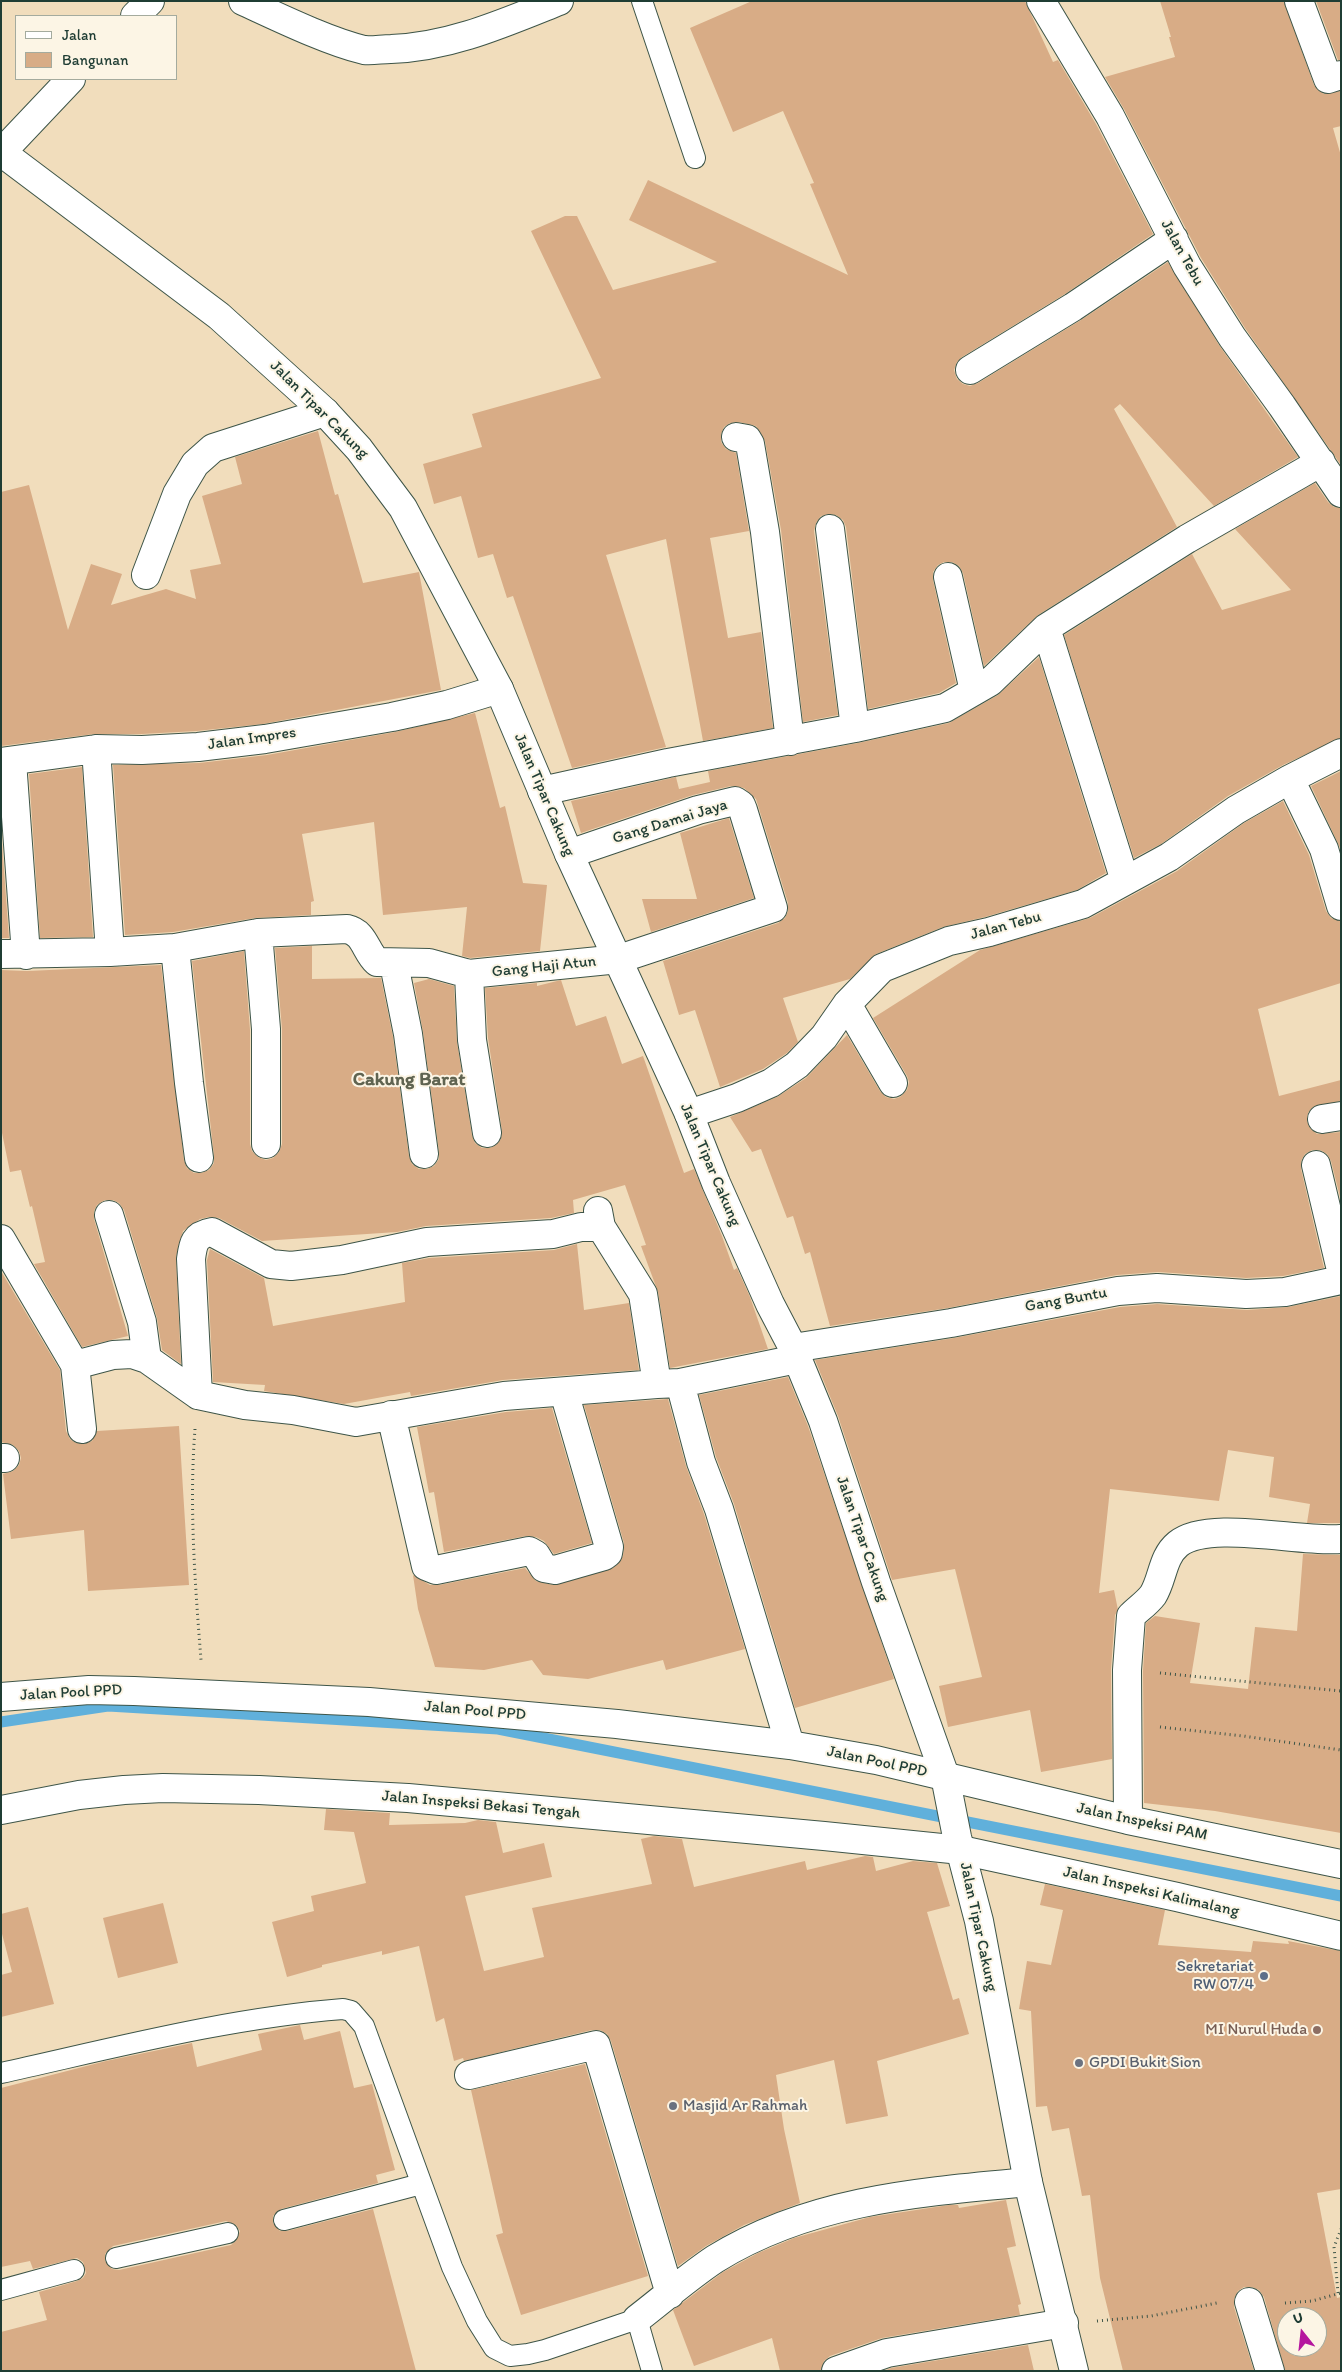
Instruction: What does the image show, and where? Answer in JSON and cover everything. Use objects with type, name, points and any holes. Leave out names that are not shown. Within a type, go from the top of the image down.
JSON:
[{"type":"street","points":[[136,15],[150,1]]},
{"type":"street","points":[[243,1],[322,35],[365,50],[408,48],[445,43],[502,24],[558,1]]},
{"type":"street","name":"Jalan Tebu","points":[[1041,1],[1110,116],[1187,266],[1232,337],[1341,493]]},
{"type":"street","points":[[1299,1],[1328,79],[1341,75]]},
{"type":"street","points":[[1,152],[70,80]]},
{"type":"street","name":"Jalan Tipar Cakung","points":[[1,152],[218,316],[326,412],[376,469],[403,508],[498,689],[569,854],[689,1114],[724,1200],[770,1304],[795,1354],[823,1421],[876,1582],[946,1782],[978,1921],[1028,2182],[1064,2323],[1074,2371]]},
{"type":"street","points":[[970,370],[1073,307],[1174,239]]},
{"type":"street","points":[[146,575],[177,494],[195,464],[213,448],[326,412]]},
{"type":"street","points":[[736,438],[747,439],[750,444],[765,532],[790,741]]},
{"type":"street","points":[[542,791],[668,763],[790,741],[945,708],[990,682],[1046,628],[1187,539],[1320,462]]},
{"type":"street","points":[[830,529],[855,728]]},
{"type":"street","points":[[948,577],[974,691]]},
{"type":"street","points":[[1046,628],[1125,880]]},
{"type":"street","name":"Jalan Impres","points":[[7,761],[96,749],[142,750],[198,747],[265,739],[392,717],[447,705],[498,689]]},
{"type":"street","points":[[96,749],[110,952]]},
{"type":"street","name":"Jalan Tebu","points":[[689,1114],[737,1098],[771,1082],[797,1065],[824,1037],[848,1004],[882,968],[950,940],[989,932],[1083,904],[1169,857],[1236,810],[1341,753]]},
{"type":"street","points":[[7,761],[14,954],[110,952],[175,948],[258,933],[347,929],[356,931],[370,955],[377,962],[394,964],[429,963],[469,974],[472,1040],[487,1133]]},
{"type":"street","points":[[1290,779],[1324,849],[1341,906]]},
{"type":"street","name":"Gang Damai Jaya","points":[[569,854],[729,801],[741,805],[773,908],[619,959]]},
{"type":"street","points":[[258,933],[266,1029],[266,1144]]},
{"type":"street","points":[[175,948],[199,1158]]},
{"type":"street","name":"Gang Haji Atun","points":[[469,974],[619,959]]},
{"type":"street","points":[[394,964],[408,1034],[424,1154]]},
{"type":"street","points":[[848,1004],[893,1083]]},
{"type":"street","points":[[1316,1165],[1341,1270]]},
{"type":"street","points":[[109,1215],[142,1322],[147,1359]]},
{"type":"street","points":[[198,1395],[191,1259],[193,1243],[202,1233],[212,1232],[271,1264],[291,1266],[342,1260],[427,1242],[553,1234],[580,1227],[600,1219],[643,1294],[668,1383],[701,1462],[718,1509],[790,1745]]},
{"type":"street","points":[[1,1239],[75,1365],[82,1429]]},
{"type":"street","name":"Gang Buntu","points":[[198,1395],[245,1405],[292,1410],[356,1422],[504,1396],[668,1383],[795,1354],[1118,1291],[1157,1288],[1246,1294],[1267,1293],[1285,1292],[1341,1280]]},
{"type":"street","points":[[75,1365],[113,1355],[132,1354],[147,1359],[198,1395]]},
{"type":"street","points":[[391,1415],[426,1566],[436,1570],[529,1552],[536,1555],[544,1568],[555,1570],[604,1556],[608,1553],[609,1547],[564,1392]]},
{"type":"street","points":[[1128,1820],[1127,1670],[1131,1616],[1154,1594],[1168,1555],[1178,1544],[1188,1538],[1206,1534],[1238,1533],[1341,1539]]},
{"type":"street","name":"Jalan Pool PPD","points":[[1,1697],[89,1690],[203,1693],[416,1706],[617,1724],[790,1745],[876,1760],[946,1782]]},
{"type":"street","name":"Jalan Inspeksi PAM","points":[[946,1782],[1341,1864]]},
{"type":"street","name":"Jalan Inspeksi Bekasi Tengah","points":[[1,1810],[79,1795],[124,1790],[163,1788],[268,1790],[408,1798],[959,1843]]},
{"type":"street","name":"Jalan Inspeksi Kalimalang","points":[[959,1843],[1341,1936]]},
{"type":"street","points":[[469,2074],[596,2045],[670,2294]]},
{"type":"street","points":[[637,2319],[715,2260],[756,2237],[813,2214],[862,2201],[916,2193],[1028,2182]]},
{"type":"street","points":[[1249,2302],[1270,2371]]},
{"type":"street","points":[[836,2371],[887,2353],[1064,2323]]},
{"type":"lane","points":[[642,1],[695,158]]},
{"type":"lane","points":[[1,2073],[237,2022],[291,2013],[343,2009],[351,2011],[364,2026],[452,2267],[477,2321],[494,2348],[510,2356],[536,2352],[637,2319],[652,2371]]},
{"type":"lane","points":[[284,2220],[421,2184]]},
{"type":"lane","points":[[116,2258],[228,2233]]},
{"type":"lane","points":[[1,2290],[74,2270]]},
{"type":"path","points":[[198,1395],[192,1467],[197,1606],[203,1693]]},
{"type":"path","points":[[1127,1670],[1341,1691]]},
{"type":"path","points":[[1127,1724],[1243,1736],[1341,1750]]},
{"type":"path","points":[[1064,2323],[1152,2316],[1232,2300],[1295,2303],[1339,2293],[1334,2247],[1341,2229]]},
{"type":"building","points":[[752,1],[1025,1],[1053,62],[1058,60],[1096,124],[1153,234],[1065,294],[962,357],[957,362],[954,370],[957,379],[963,384],[970,386],[978,383],[1081,320],[1168,262],[1219,345],[1298,457],[1214,506],[1120,404],[1114,409],[1177,527],[1038,615],[984,666],[963,573],[959,566],[952,562],[944,562],[938,565],[933,572],[933,580],[956,683],[939,693],[868,709],[846,527],[843,520],[836,515],[821,516],[816,523],[814,531],[838,715],[803,722],[781,530],[765,441],[756,426],[739,422],[730,423],[724,427],[721,434],[721,442],[726,449],[736,453],[749,531],[710,538],[728,638],[761,632],[773,728],[703,741],[666,539],[606,555],[666,747],[572,768],[513,596],[507,598],[493,554],[478,558],[461,496],[434,504],[423,464],[482,447],[472,414],[601,378],[531,231],[565,216],[577,216],[613,290],[717,262],[629,220],[648,180],[848,275],[810,184],[814,183],[783,111],[733,132],[690,28]]},
{"type":"building","points":[[1160,1],[1284,1],[1314,85],[1324,94],[1341,91],[1341,126],[1333,128],[1341,156],[1341,465],[1245,328],[1201,258],[1124,109],[1105,77],[1175,57]]},
{"type":"building","points":[[1316,1],[1341,1],[1341,60],[1338,60]]},
{"type":"building","points":[[318,431],[335,495],[338,494],[363,583],[419,572],[441,690],[263,724],[197,731],[94,734],[1,746],[1,492],[29,485],[68,630],[91,564],[122,574],[111,605],[166,589],[196,599],[190,570],[221,564],[202,496],[242,484],[235,457]]},
{"type":"building","points":[[1315,483],[1328,502],[1334,507],[1341,508],[1341,738],[1283,765],[1228,796],[1161,844],[1134,858],[1064,635],[1192,554],[1222,610],[1291,590],[1235,529]]},
{"type":"building","points":[[1039,657],[1106,873],[1077,890],[985,917],[943,927],[876,954],[850,979],[783,998],[798,1042],[787,1053],[763,1069],[720,1087],[695,1010],[679,1015],[663,961],[778,923],[785,918],[788,911],[788,903],[756,799],[744,788],[731,786],[693,795],[581,833],[571,801],[676,777],[679,789],[710,782],[708,771],[858,743],[949,723],[998,695]]},
{"type":"building","points":[[475,713],[500,808],[505,806],[523,883],[547,885],[540,951],[470,958],[462,956],[467,907],[383,915],[374,822],[302,834],[314,901],[311,902],[311,915],[255,918],[173,932],[125,935],[113,765],[199,763],[267,755],[395,732]]},
{"type":"building","points":[[82,767],[93,937],[40,938],[29,774]]},
{"type":"building","points":[[1341,771],[1341,850],[1311,786]]},
{"type":"building","points":[[1283,801],[1309,855],[1326,911],[1331,918],[1341,921],[1341,983],[1258,1009],[1279,1096],[1341,1080],[1341,1101],[1313,1107],[1308,1113],[1307,1121],[1310,1128],[1317,1134],[1341,1132],[1341,1201],[1331,1161],[1327,1154],[1320,1150],[1312,1150],[1305,1154],[1301,1161],[1301,1169],[1324,1268],[1283,1276],[1246,1278],[1158,1272],[1117,1275],[948,1308],[830,1326],[810,1252],[805,1254],[793,1216],[787,1218],[761,1149],[752,1152],[730,1117],[777,1097],[806,1078],[847,1035],[880,1091],[886,1097],[894,1099],[900,1097],[907,1090],[909,1082],[907,1076],[873,1018],[980,950],[1090,918],[1177,871],[1244,823]]},
{"type":"building","points":[[729,818],[754,898],[651,932],[642,899],[697,899],[680,833]]},
{"type":"building","points":[[1,829],[9,938],[1,938]]},
{"type":"building","points":[[312,946],[312,979],[381,978],[393,1037],[409,1156],[412,1164],[419,1169],[427,1169],[434,1166],[439,1159],[439,1152],[423,1032],[414,983],[429,979],[454,986],[457,1042],[472,1135],[475,1143],[482,1148],[490,1148],[496,1145],[501,1139],[502,1131],[488,1038],[485,988],[537,983],[537,986],[561,980],[576,1026],[606,1016],[622,1064],[643,1056],[684,1173],[694,1169],[734,1270],[737,1268],[750,1297],[768,1349],[670,1368],[658,1292],[641,1246],[646,1245],[625,1185],[573,1200],[574,1213],[551,1218],[426,1226],[397,1232],[262,1241],[219,1218],[209,1217],[200,1219],[183,1231],[176,1257],[181,1364],[162,1350],[157,1318],[124,1210],[119,1203],[113,1200],[105,1200],[97,1205],[94,1211],[94,1219],[128,1336],[82,1347],[34,1264],[45,1262],[32,1206],[30,1207],[21,1170],[10,1172],[1,1128],[1,970],[27,971],[161,965],[184,1160],[187,1168],[194,1173],[201,1173],[209,1170],[214,1163],[214,1156],[192,961],[244,951],[250,1030],[250,1144],[252,1151],[258,1157],[266,1160],[273,1158],[279,1152],[282,1144],[282,1029],[275,948]]},
{"type":"building","points":[[577,1244],[584,1310],[629,1303],[639,1370],[503,1380],[411,1396],[410,1392],[344,1404],[264,1391],[265,1385],[213,1382],[207,1260],[210,1249],[264,1278],[273,1326],[405,1302],[402,1263],[429,1258],[554,1250]]},
{"type":"building","points":[[1,1271],[60,1370],[66,1431],[70,1439],[76,1443],[84,1444],[92,1441],[97,1431],[179,1426],[189,1585],[88,1591],[84,1530],[11,1539],[3,1474],[13,1471],[19,1465],[21,1458],[19,1451],[13,1445],[1,1442]]},
{"type":"building","points":[[1341,1296],[1341,1523],[1307,1523],[1310,1504],[1269,1497],[1274,1457],[1228,1450],[1219,1501],[1110,1489],[1099,1593],[1114,1590],[1118,1610],[1115,1615],[1111,1669],[1112,1759],[1041,1772],[1030,1710],[948,1727],[939,1686],[982,1677],[955,1569],[892,1580],[838,1416],[815,1360],[954,1338],[1120,1307],[1157,1304],[1247,1310],[1288,1307]]},
{"type":"building","points":[[788,1377],[808,1426],[894,1679],[795,1708],[734,1504],[716,1457],[699,1395]]},
{"type":"building","points":[[668,1399],[686,1466],[704,1514],[745,1649],[666,1670],[663,1660],[588,1679],[543,1675],[532,1660],[484,1670],[435,1667],[418,1609],[413,1575],[430,1585],[439,1585],[525,1568],[536,1581],[553,1585],[613,1568],[623,1556],[624,1543],[584,1405]]},
{"type":"building","points":[[552,1408],[592,1543],[554,1554],[544,1541],[536,1537],[526,1536],[444,1552],[434,1492],[429,1493],[417,1427],[506,1412]]},
{"type":"building","points":[[1303,1554],[1341,1555],[1341,1833],[1215,1811],[1144,1803],[1143,1671],[1146,1623],[1155,1616],[1200,1623],[1190,1683],[1248,1689],[1255,1627],[1297,1631]]},
{"type":"building","points":[[326,1809],[390,1813],[389,1825],[465,1823],[478,1820],[496,1822],[503,1853],[544,1843],[552,1877],[465,1896],[484,1971],[544,1957],[532,1908],[652,1884],[641,1839],[654,1836],[682,1839],[694,1887],[805,1861],[807,1870],[865,1856],[873,1857],[876,1871],[913,1861],[937,1863],[950,1906],[927,1912],[953,2000],[959,1998],[969,2034],[877,2061],[888,2116],[846,2124],[834,2060],[776,2075],[784,2129],[800,2203],[744,2225],[706,2246],[678,2266],[611,2041],[607,2034],[600,2030],[592,2030],[464,2061],[463,2058],[454,2061],[444,2018],[436,2022],[419,1946],[382,1955],[382,1951],[322,1965],[322,1967],[287,1977],[272,1922],[314,1911],[311,1896],[366,1883],[354,1832],[324,1830]]},
{"type":"building","points":[[1045,1884],[1165,1910],[1158,1945],[1251,1952],[1253,1941],[1289,1944],[1288,1941],[1341,1951],[1341,2189],[1317,2193],[1337,2298],[1341,2297],[1341,2371],[1285,2371],[1281,2357],[1327,2357],[1327,2307],[1277,2307],[1277,2343],[1264,2297],[1259,2290],[1252,2287],[1244,2287],[1238,2291],[1234,2299],[1234,2307],[1254,2371],[1123,2371],[1100,2278],[1090,2195],[1082,2196],[1069,2128],[1052,2131],[1047,2106],[1036,2107],[1031,2011],[1019,2009],[1027,1961],[1051,1965],[1063,1910],[1040,1905]]},
{"type":"building","points":[[163,1903],[178,1963],[118,1978],[103,1918]]},
{"type":"building","points":[[28,1907],[54,2004],[1,2017],[1,1975],[12,1972],[1,1930],[1,1914]]},
{"type":"building","points":[[300,2025],[304,2040],[340,2031],[354,2088],[372,2084],[395,2170],[376,2175],[378,2183],[281,2209],[273,2216],[273,2223],[280,2231],[287,2231],[373,2209],[416,2371],[1,2371],[1,2332],[47,2320],[39,2292],[77,2281],[83,2278],[86,2273],[83,2262],[77,2258],[33,2269],[30,2261],[1,2267],[1,2088],[106,2061],[192,2043],[197,2067],[262,2050],[258,2034]],"holes":[[[226,2221],[236,2225],[240,2231],[236,2241],[231,2245],[119,2270],[112,2269],[105,2261],[105,2254],[113,2246]]]},
{"type":"building","points":[[585,2064],[648,2276],[521,2315],[496,2235],[503,2233],[471,2090]]},
{"type":"building","points":[[1006,2200],[1016,2246],[1007,2248],[1021,2304],[1018,2305],[1020,2315],[882,2338],[830,2356],[824,2361],[821,2371],[780,2371],[772,2338],[694,2366],[673,2310],[723,2272],[758,2253],[794,2238],[870,2217],[949,2205],[958,2205],[959,2208]]},
{"type":"building","points":[[1028,2345],[1034,2371],[884,2371],[891,2368]]},
{"type":"waterway","points":[[1,1722],[108,1706],[498,1729],[1341,1896]]},
{"type":"place","name":"Sekretariat RW 07/4","points":[[1264,1976]]},
{"type":"place","name":"MI Nurul Huda","points":[[1317,2030]]},
{"type":"place","name":"GPDI Bukit Sion","points":[[1079,2063]]},
{"type":"place","name":"Masjid Ar Rahmah","points":[[673,2106]]},
{"type":"district","name":"Cakung Barat","points":[[409,1080]]}]
